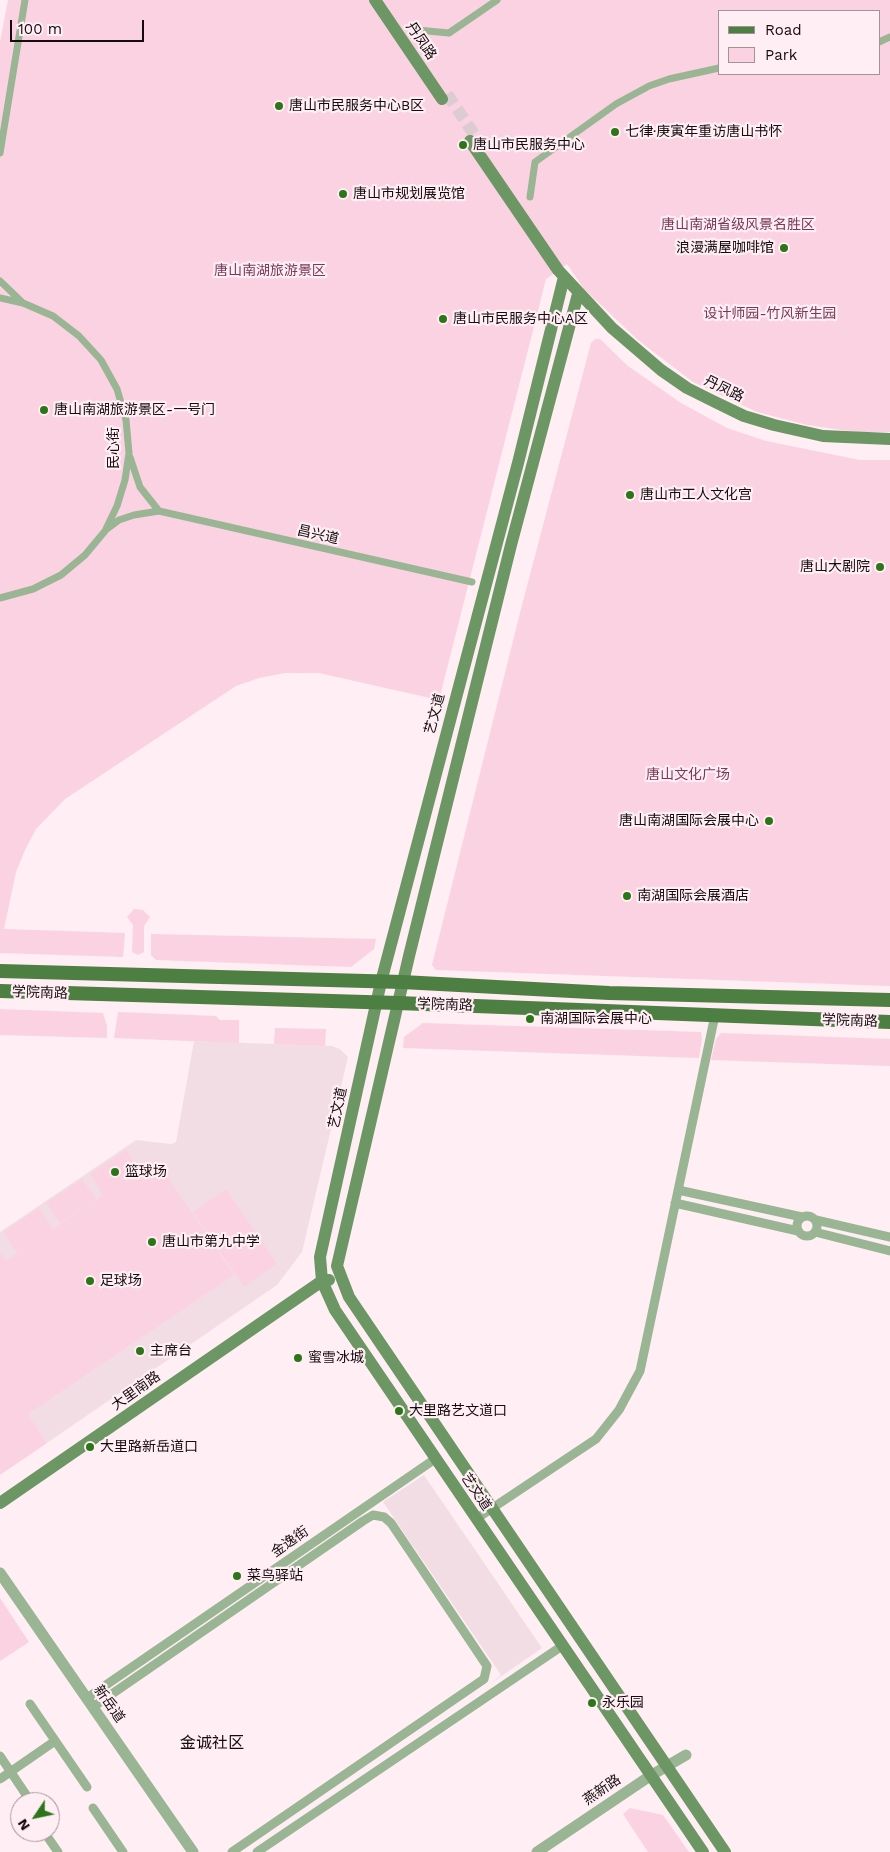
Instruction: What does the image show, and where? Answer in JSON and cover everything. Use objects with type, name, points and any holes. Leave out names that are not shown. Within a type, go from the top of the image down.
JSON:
[{"type":"main road","name":"丹凤路","points":[[375,0],[445,97],[383,0]]},
{"type":"main road","name":"丹凤路","points":[[578,294],[566,272],[473,139],[564,277],[578,294],[635,349],[661,370],[687,388],[736,412],[774,425],[823,436],[890,438]]},
{"type":"main road","name":"艺文道","points":[[564,277],[381,982],[320,1257],[322,1281],[335,1310],[703,1852]]},
{"type":"main road","name":"艺文道","points":[[578,294],[502,585],[402,982],[337,1266],[349,1297],[494,1509],[666,1768],[725,1852]]},
{"type":"main road","points":[[486,582],[502,585]]},
{"type":"main road","name":"学院南路","points":[[0,971],[402,982],[609,993],[890,1000]]},
{"type":"main road","name":"学院南路","points":[[0,991],[398,1003],[890,1022]]},
{"type":"main road","name":"大里南路","points":[[0,1503],[322,1281],[341,1277]]},
{"type":"street","points":[[0,153],[25,0]]},
{"type":"street","points":[[417,30],[449,33],[497,0]]},
{"type":"street","points":[[530,197],[535,162],[616,104],[649,86],[669,79],[718,68]]},
{"type":"street","points":[[0,281],[23,303]]},
{"type":"street","name":"民心街","points":[[0,298],[23,303],[59,321],[79,336],[101,360],[117,389],[126,420],[129,453],[126,480],[117,506],[105,531],[85,555],[61,575],[33,590],[0,598]]},
{"type":"street","points":[[129,453],[140,487],[159,512]]},
{"type":"street","points":[[105,531],[120,520],[147,512],[159,512]]},
{"type":"street","name":"昌兴道","points":[[159,512],[472,582]]},
{"type":"street","points":[[476,1519],[494,1509],[596,1438],[619,1410],[640,1371],[715,1015]]},
{"type":"street","points":[[678,1190],[802,1217],[808,1216],[816,1220],[890,1237]]},
{"type":"street","points":[[675,1202],[798,1231],[807,1236],[816,1232],[890,1251]]},
{"type":"street","points":[[798,1231],[797,1225],[802,1217]]},
{"type":"street","points":[[816,1220],[818,1226],[816,1232]]},
{"type":"street","name":"金逸街","points":[[90,1702],[435,1459]]},
{"type":"street","points":[[90,1702],[363,1521],[373,1516],[384,1517],[391,1523],[487,1666],[484,1679],[232,1852]]},
{"type":"street","name":"新岳道","points":[[0,1573],[193,1852]]},
{"type":"street","points":[[257,1852],[562,1646]]},
{"type":"street","points":[[30,1704],[87,1787]]},
{"type":"street","points":[[0,1779],[55,1741]]},
{"type":"street","name":"燕新路","points":[[537,1852],[650,1776],[686,1755]]},
{"type":"street","points":[[0,1756],[24,1792]]},
{"type":"street","points":[[93,1808],[123,1852]]},
{"type":"shaded area","name":"唐山市第九中学","points":[[194,1041],[332,1046],[340,1049],[348,1057],[302,1252],[277,1285],[47,1443],[0,1373],[0,1232],[136,1140],[171,1144],[176,1142]]},
{"type":"shaded area","points":[[424,1475],[542,1648],[490,1684],[501,1675],[383,1502]]},
{"type":"green space","name":"唐山南湖旅游景区","points":[[8,0],[890,0],[890,432],[856,432],[807,425],[757,412],[693,382],[638,340],[584,289],[567,264],[546,279],[439,700],[319,673],[285,673],[259,678],[236,686],[65,799],[36,829],[25,850],[16,872],[4,929],[125,933],[123,957],[0,953],[0,42]]},
{"type":"green space","name":"唐山文化广场","points":[[595,339],[600,339],[628,366],[681,403],[727,428],[766,441],[860,460],[890,460],[890,986],[436,970],[432,965],[521,609],[591,343]]},
{"type":"green space","points":[[134,909],[143,910],[150,917],[144,926],[144,952],[138,955],[132,952],[133,925],[127,917]]},
{"type":"green space","points":[[151,934],[376,939],[374,949],[351,967],[156,960],[151,955]]},
{"type":"green space","points":[[0,1009],[103,1013],[107,1026],[107,1038],[0,1035]]},
{"type":"green space","points":[[118,1012],[216,1016],[220,1020],[239,1020],[239,1043],[114,1038]]},
{"type":"green space","points":[[423,1023],[701,1032],[702,1039],[699,1058],[403,1048],[404,1037]]},
{"type":"green space","points":[[275,1028],[326,1029],[325,1046],[274,1044]]},
{"type":"green space","points":[[721,1033],[890,1039],[890,1066],[711,1060],[716,1039]]},
{"type":"green space","points":[[126,1150],[140,1170],[156,1160],[234,1275],[28,1414],[47,1443],[0,1475],[0,1252],[6,1261],[103,1195],[90,1174]]},
{"type":"green space","name":"篮球场","points":[[82,1179],[96,1199],[60,1223],[46,1203]]},
{"type":"green space","points":[[226,1189],[277,1264],[244,1287],[193,1212]]},
{"type":"green space","points":[[39,1208],[53,1229],[17,1253],[3,1232]]},
{"type":"green space","points":[[0,1598],[29,1642],[0,1661]]},
{"type":"green space","points":[[630,1808],[663,1815],[689,1852],[648,1852],[623,1814]]},
{"type":"tunnel","points":[[447,94],[476,137]]},
{"type":"place","name":"唐山市民服务中心B区","points":[[279,106]]},
{"type":"place","name":"七律·庚寅年重访唐山书怀","points":[[615,132]]},
{"type":"place","name":"唐山市民服务中心","points":[[463,145]]},
{"type":"place","name":"唐山市规划展览馆","points":[[343,194]]},
{"type":"place","name":"浪漫满屋咖啡馆","points":[[784,248]]},
{"type":"place","name":"唐山市民服务中心A区","points":[[443,319]]},
{"type":"place","name":"唐山南湖旅游景区-一号门","points":[[44,410]]},
{"type":"place","name":"唐山市工人文化宫","points":[[630,495]]},
{"type":"place","name":"唐山大剧院","points":[[880,567]]},
{"type":"place","name":"唐山南湖国际会展中心","points":[[769,821]]},
{"type":"place","name":"南湖国际会展酒店","points":[[627,896]]},
{"type":"place","name":"南湖国际会展中心","points":[[530,1019]]},
{"type":"place","name":"篮球场","points":[[115,1172]]},
{"type":"place","name":"唐山市第九中学","points":[[152,1242]]},
{"type":"place","name":"足球场","points":[[90,1281]]},
{"type":"place","name":"主席台","points":[[140,1351]]},
{"type":"place","name":"蜜雪冰城","points":[[298,1358]]},
{"type":"place","name":"大里路艺文道口","points":[[399,1411]]},
{"type":"place","name":"大里路新岳道口","points":[[90,1447]]},
{"type":"place","name":"菜鸟驿站","points":[[237,1576]]},
{"type":"place","name":"永乐园","points":[[592,1703]]},
{"type":"district","name":"金诚社区","points":[[212,1743]]},
{"type":"park label","name":"唐山南湖省级风景名胜区","points":[[738,225]]},
{"type":"park label","name":"设计师园-竹风新生园","points":[[770,314]]}]
